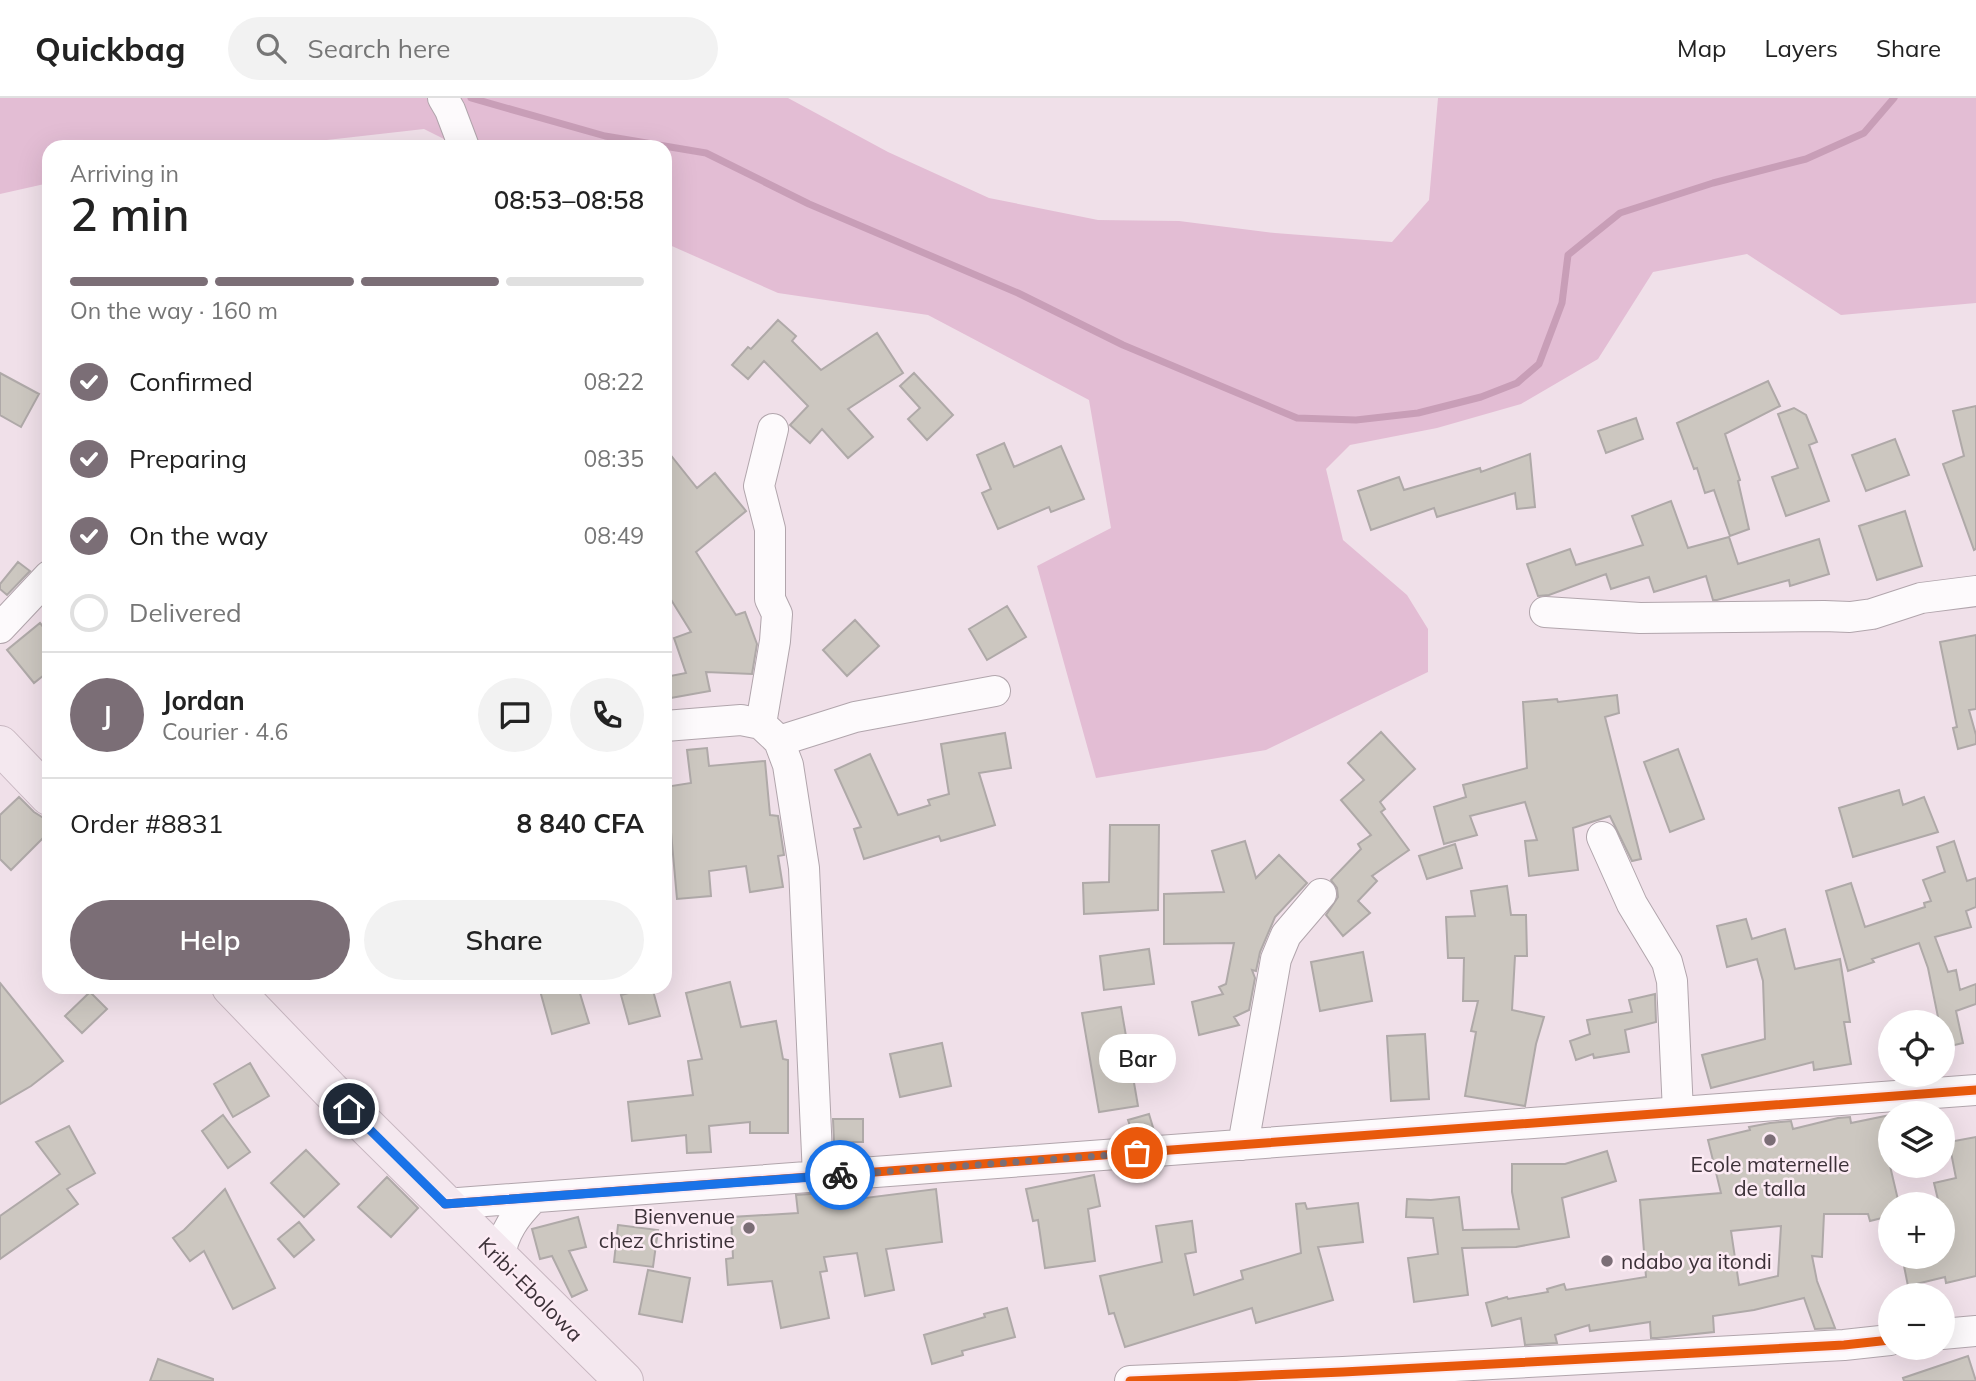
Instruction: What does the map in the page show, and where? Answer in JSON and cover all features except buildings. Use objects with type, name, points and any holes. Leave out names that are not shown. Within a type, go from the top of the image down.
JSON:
[{"type":"highway","points":[[0,745],[42,789]]},
{"type":"highway","name":"Kribi-Ebolowa","points":[[238,994],[624,1381]]},
{"type":"street","points":[[443,98],[461,140]]},
{"type":"street","points":[[773,429],[759,486],[770,528],[770,599],[777,614],[770,733],[788,765],[804,868],[818,1177]]},
{"type":"street","points":[[0,628],[42,583]]},
{"type":"street","points":[[1545,612],[1640,618],[1850,617],[1872,614],[1921,598],[1976,591]]},
{"type":"street","points":[[672,725],[741,720],[770,733],[995,691]]},
{"type":"street","points":[[1602,837],[1632,904],[1667,962],[1672,981],[1678,1112]]},
{"type":"street","points":[[1243,1145],[1276,958],[1286,935],[1321,894]]},
{"type":"street","points":[[445,1204],[1976,1090]]},
{"type":"street","points":[[499,1257],[509,1227],[533,1198]]},
{"type":"street","points":[[1955,1333],[1976,1331]]},
{"type":"street","points":[[1130,1381],[1371,1371],[1878,1341]]},
{"type":"shaded area","points":[[0,98],[788,98],[888,152],[989,198],[1098,220],[1179,221],[1275,233],[1392,242],[1429,200],[1438,98],[1976,98],[1976,303],[1841,315],[1747,254],[1653,272],[1598,359],[1521,404],[1437,428],[1350,445],[1326,469],[1343,540],[1407,595],[1428,629],[1428,672],[1266,750],[1096,778],[1037,566],[1111,528],[1089,400],[928,315],[778,293],[672,246],[672,140],[446,140],[424,129],[327,140],[42,140],[42,185],[0,194]]},
{"type":"waterway","points":[[471,98],[605,136],[629,140]]},
{"type":"waterway","points":[[672,147],[706,153],[809,204],[1018,293],[1123,345],[1297,418],[1356,420],[1418,413],[1481,397],[1517,383],[1539,364],[1562,303],[1568,255],[1620,213],[1713,183],[1806,159],[1864,133],[1894,98]]},
{"type":"cycle path","points":[[445,1204],[1976,1090]]},
{"type":"cycle path","points":[[1130,1381],[1343,1372],[1878,1341]]},
{"type":"way so far","points":[[840,1175],[1137,1153]]},
{"type":"place","name":"Ecole maternelle de talla","points":[[1770,1140]]},
{"type":"place","name":"Bar","points":[[1137,1153]]},
{"type":"place","name":"Bienvenue chez Christine","points":[[749,1228]]},
{"type":"place","name":"ndabo ya itondi","points":[[1607,1261]]},
{"type":"route","points":[[349,1109],[445,1204],[840,1175]]}]
